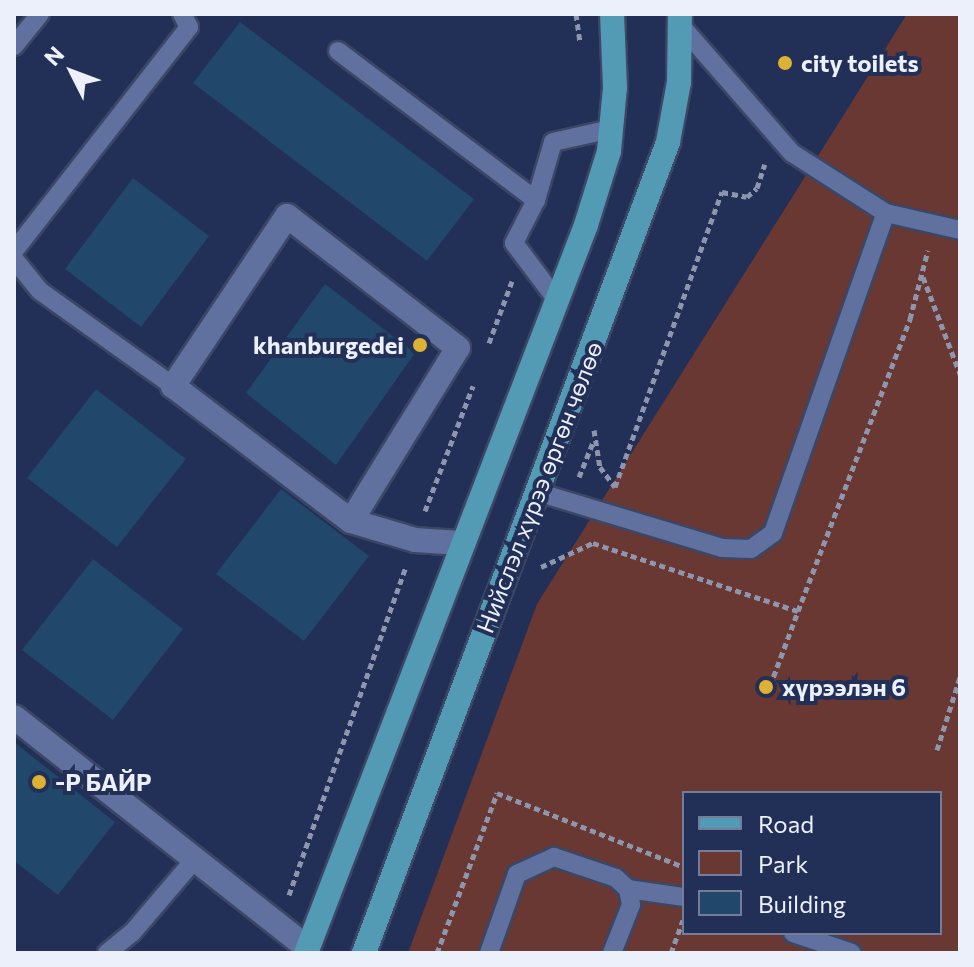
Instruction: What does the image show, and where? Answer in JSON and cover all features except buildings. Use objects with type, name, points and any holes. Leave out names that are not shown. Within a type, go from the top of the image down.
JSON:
[{"type":"main road","points":[[307,950],[460,543],[586,225],[611,129],[612,14]]},
{"type":"main road","name":"Нийслэл хүрээ өргөн чөлөө","points":[[364,953],[668,142],[681,20]]},
{"type":"street","points":[[351,521],[458,348],[287,216],[173,386],[351,521],[415,540],[460,543]]},
{"type":"street","points":[[14,717],[307,950]]},
{"type":"lane","points":[[14,46],[40,14]]},
{"type":"lane","points":[[14,251],[189,27],[182,14]]},
{"type":"lane","points":[[681,20],[792,153],[886,213],[960,230]]},
{"type":"lane","points":[[338,51],[536,200]]},
{"type":"lane","points":[[556,299],[514,243],[536,200],[553,142],[611,129]]},
{"type":"lane","points":[[537,492],[722,548],[751,549],[773,533],[886,213]]},
{"type":"lane","points":[[14,259],[40,291],[173,386]]},
{"type":"lane","points":[[489,953],[517,874],[554,857],[616,878],[628,889],[682,897]]},
{"type":"lane","points":[[107,953],[132,933],[195,859]]},
{"type":"lane","points":[[612,953],[631,905],[628,889]]},
{"type":"lane","points":[[799,935],[852,953]]},
{"type":"path","points":[[576,14],[582,55]]},
{"type":"path","points":[[595,426],[600,467],[615,487],[722,192],[747,197],[757,188],[766,159]]},
{"type":"path","points":[[484,354],[522,254]]},
{"type":"path","points":[[770,686],[922,276],[960,374]]},
{"type":"path","points":[[278,925],[474,383]]},
{"type":"path","points":[[536,580],[542,566],[593,543],[798,611]]},
{"type":"path","points":[[937,750],[960,677]]},
{"type":"path","points":[[671,953],[682,924]]},
{"type":"green space","points":[[907,14],[960,14],[960,953],[408,953],[537,604]]},
{"type":"place","name":"city toilets","points":[[785,63]]},
{"type":"place","name":"khanburgedei","points":[[420,345]]},
{"type":"place","name":"хүрээлэн 6","points":[[766,687]]},
{"type":"place","name":"-Р БАЙР","points":[[39,782]]}]
